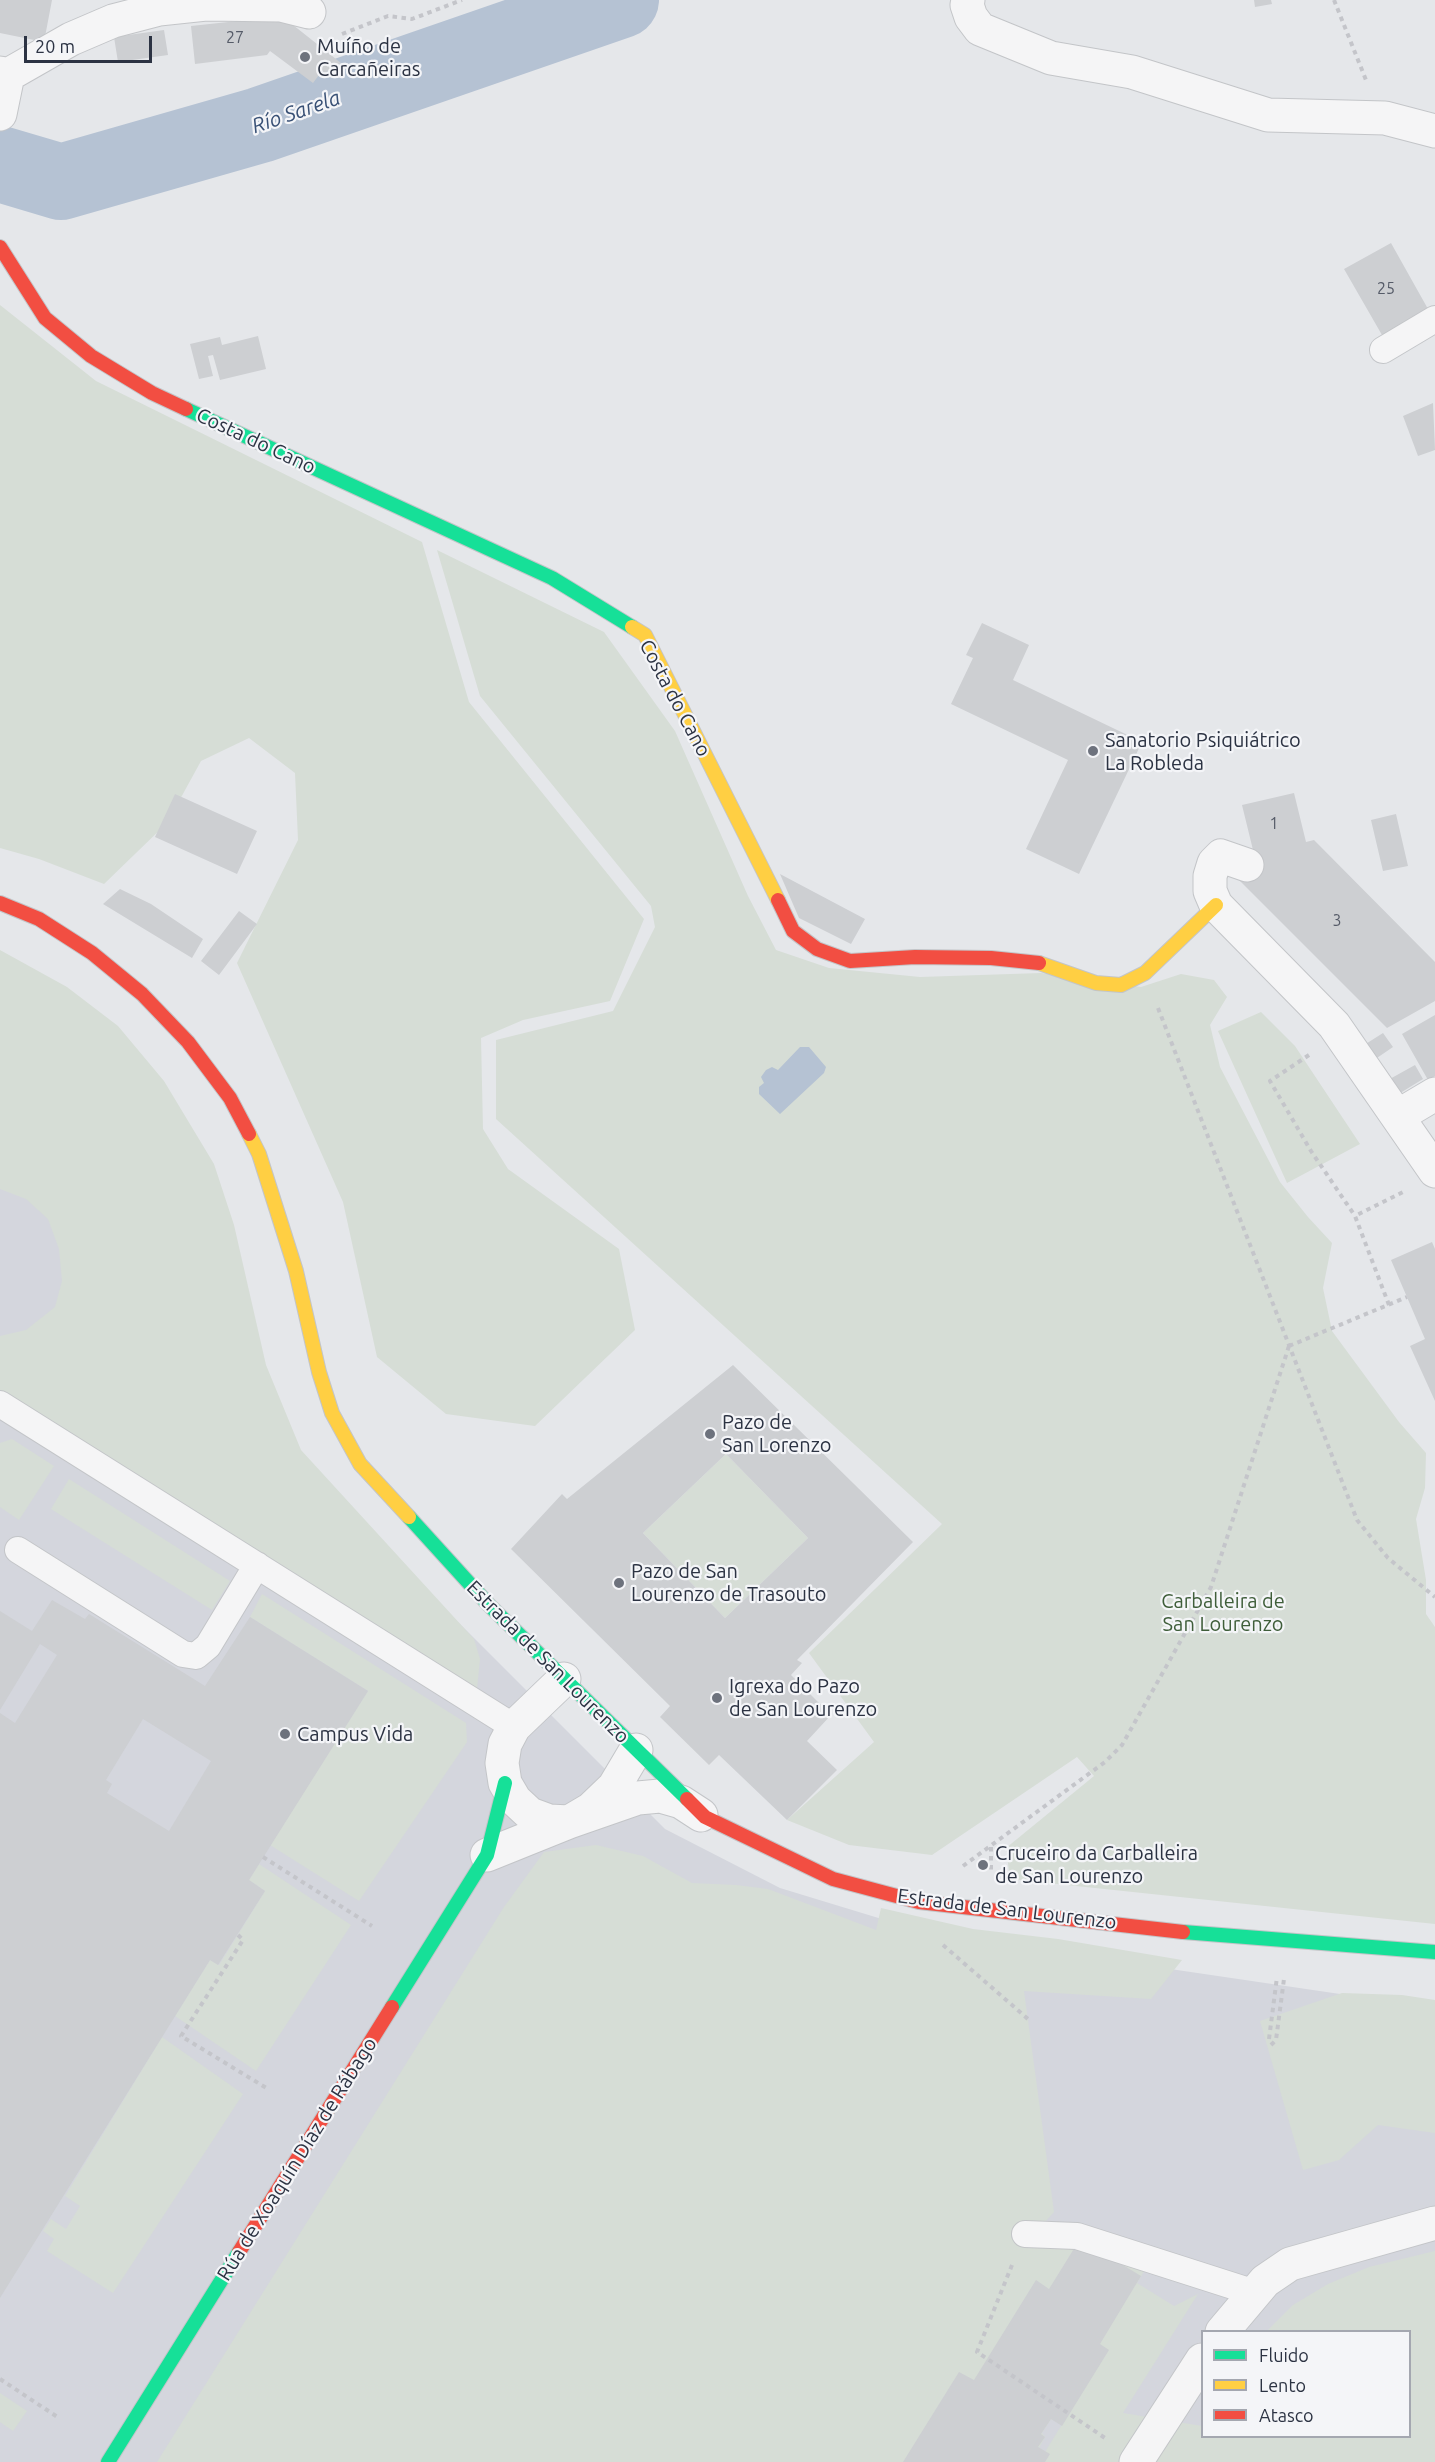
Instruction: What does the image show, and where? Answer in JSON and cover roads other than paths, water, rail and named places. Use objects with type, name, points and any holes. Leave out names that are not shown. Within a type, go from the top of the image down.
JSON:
[{"type":"street","points":[[968,0],[967,5],[971,17],[980,29],[1051,58],[1132,72],[1268,115],[1385,118],[1435,131]]},
{"type":"street","points":[[3,89],[71,39],[113,21],[159,9],[206,4],[281,4],[309,12]]},
{"type":"street","name":"Costa do Cano","points":[[0,247],[45,318],[91,356],[152,393],[552,578],[645,636],[793,932],[817,949],[850,961],[915,957],[991,957],[1041,963],[1096,982],[1121,985],[1145,973],[1216,905]]},
{"type":"street","points":[[1247,865],[1221,856],[1214,863],[1210,876],[1210,891],[1216,905],[1334,1025],[1398,1116],[1423,1179]]},
{"type":"street","name":"Estrada de San Lourenzo","points":[[0,903],[39,919],[92,953],[142,994],[188,1042],[230,1098],[259,1154],[296,1271],[319,1372],[332,1413],[360,1464],[488,1604],[705,1817],[833,1879],[919,1902],[1196,1933],[1435,1952]]},
{"type":"street","points":[[1398,1116],[1435,1094]]},
{"type":"street","name":"Rúa de Xoaquín Díaz de Rábago","points":[[564,1679],[514,1727],[505,1744],[502,1763],[506,1783],[515,1800],[530,1814],[549,1821],[569,1822],[605,1797],[618,1781],[636,1750]]},
{"type":"street","name":"Rúa de Xoaquín Díaz de Rábago","points":[[108,2462],[487,1855],[506,1783]]},
{"type":"street","name":"Rúa de Xoaquín Díaz de Rábago","points":[[487,1855],[569,1822],[638,1798],[660,1796],[681,1802],[705,1817]]},
{"type":"street","points":[[1223,2330],[1265,2281],[1290,2264],[1435,2223]]},
{"type":"street","points":[[1125,2453],[1201,2362]]},
{"type":"lane","points":[[1383,350],[1435,319]]},
{"type":"lane","points":[[0,1404],[514,1727]]},
{"type":"lane","points":[[18,1550],[183,1654],[196,1656],[208,1646],[256,1565]]},
{"type":"lane","points":[[1025,2234],[1077,2236],[1255,2292]]},
{"type":"water","points":[[800,1047],[809,1047],[826,1067],[824,1073],[780,1114],[759,1094],[759,1087],[764,1083],[761,1077],[766,1070],[772,1067],[778,1070]]},
{"type":"waterway","name":"Río Sarela","points":[[0,164],[61,182],[260,125],[621,0]]},
{"type":"place","name":"Muíño de Carcañeiras","points":[[305,57]]},
{"type":"place","name":"Sanatorio Psiquiátrico La Robleda","points":[[1093,751]]},
{"type":"place","name":"Pazo de San Lorenzo","points":[[710,1434]]},
{"type":"place","name":"Pazo de San Lourenzo de Trasouto","points":[[619,1583]]},
{"type":"place","name":"Igrexa do Pazo de San Lourenzo","points":[[717,1698]]},
{"type":"place","name":"Campus Vida","points":[[285,1734]]},
{"type":"place","name":"Cruceiro da Carballeira de San Lourenzo","points":[[983,1865]]},
{"type":"park label","name":"Carballeira de San Lourenzo","points":[[1223,1612]]}]
